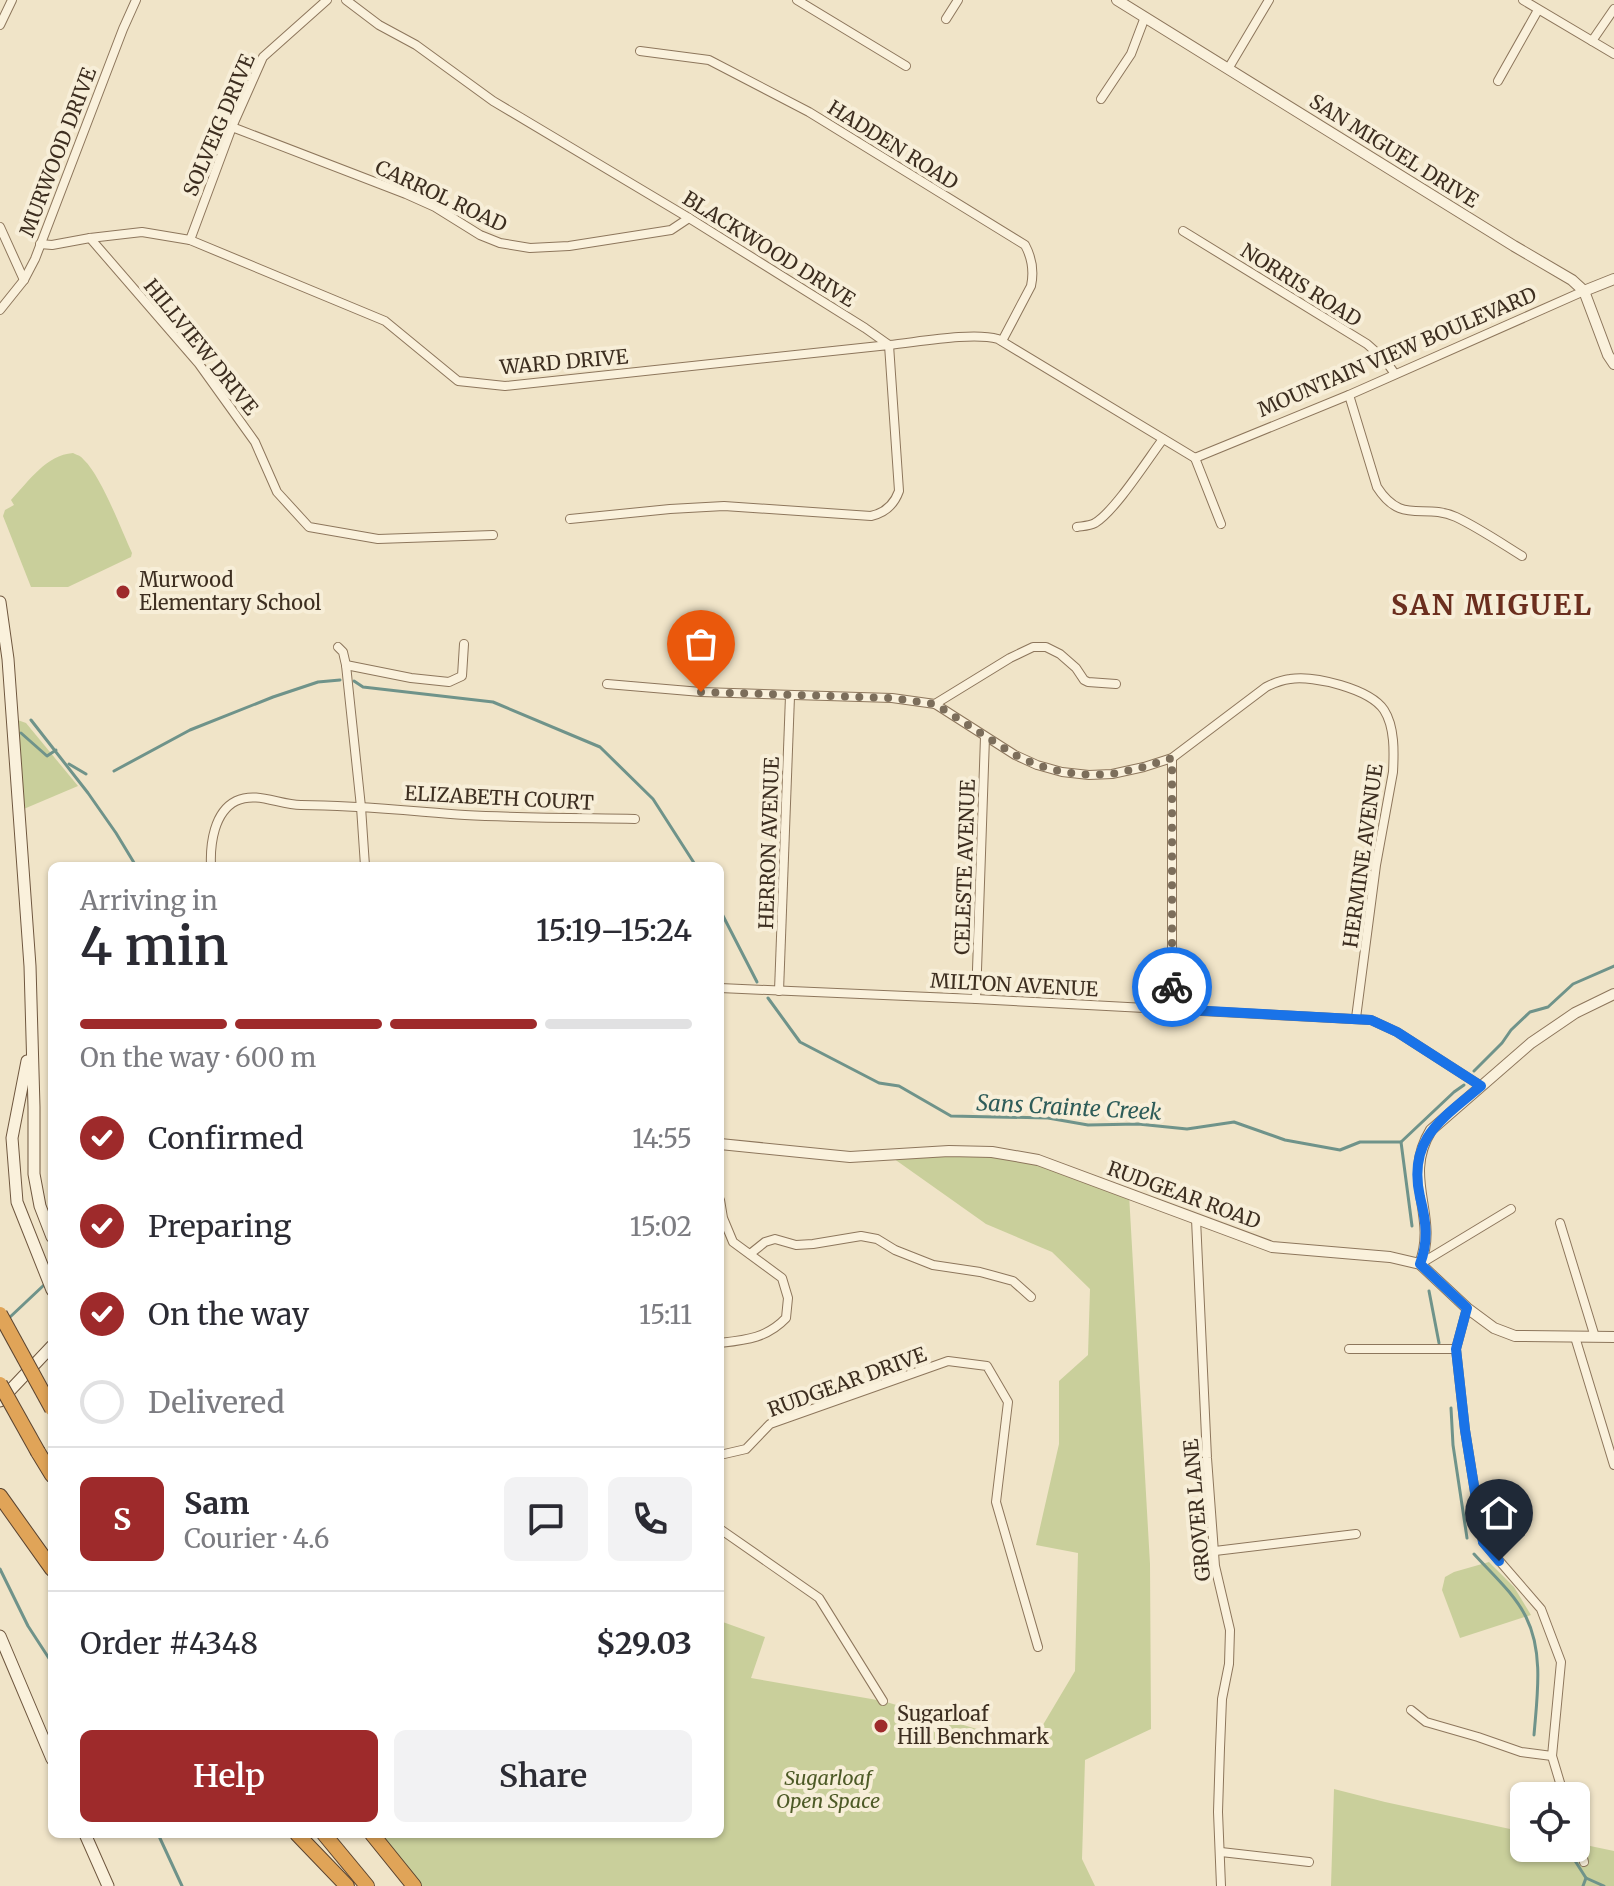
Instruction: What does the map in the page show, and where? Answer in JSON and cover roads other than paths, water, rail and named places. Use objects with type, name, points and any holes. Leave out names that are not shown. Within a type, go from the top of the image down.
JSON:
[{"type":"highway","points":[[0,1314],[48,1402]]},
{"type":"highway","points":[[0,1384],[48,1468]]},
{"type":"highway","points":[[0,1496],[48,1563]]},
{"type":"highway","points":[[301,1838],[347,1886]]},
{"type":"highway","points":[[327,1838],[367,1886]]},
{"type":"highway","points":[[375,1838],[414,1886]]},
{"type":"main road","points":[[0,602],[9,672],[30,966],[34,1174],[40,1206],[48,1227]]},
{"type":"main road","points":[[31,1041],[12,1138],[17,1202],[48,1281]]},
{"type":"main road","points":[[0,1401],[48,1350]]},
{"type":"main road","points":[[0,1636],[48,1750]]},
{"type":"main road","points":[[87,1838],[108,1886]]},
{"type":"street","points":[[0,25],[12,0]]},
{"type":"street","name":"MURWOOD DRIVE","points":[[0,310],[24,280],[35,259],[136,0]]},
{"type":"street","name":"SOLVEIG DRIVE","points":[[190,240],[232,127],[263,57],[327,0]]},
{"type":"street","name":"BLACKWOOD DRIVE","points":[[346,0],[379,25],[416,45],[493,101],[689,218],[889,345]]},
{"type":"street","points":[[797,0],[906,66]]},
{"type":"street","points":[[946,19],[958,0]]},
{"type":"street","name":"SAN MIGUEL DRIVE","points":[[1117,0],[1572,280],[1584,291]]},
{"type":"street","points":[[1228,69],[1269,0]]},
{"type":"street","points":[[1523,0],[1614,54]]},
{"type":"street","points":[[1592,41],[1614,9]]},
{"type":"street","points":[[1498,81],[1538,10]]},
{"type":"street","points":[[1101,99],[1131,54],[1145,17]]},
{"type":"street","name":"HADDEN ROAD","points":[[640,51],[709,60],[809,112],[1025,245],[1033,277],[1031,286],[1002,341]]},
{"type":"street","name":"CARROL ROAD","points":[[232,127],[406,194],[500,243],[530,248],[569,246],[671,230],[689,218]]},
{"type":"street","points":[[0,227],[24,280]]},
{"type":"street","name":"NORRIS ROAD","points":[[1183,231],[1367,344],[1395,374]]},
{"type":"street","name":"WARD DRIVE","points":[[40,244],[67,244],[142,232],[190,240],[385,321],[458,381],[505,386],[889,345]]},
{"type":"street","name":"HILLVIEW DRIVE","points":[[90,238],[199,364],[255,442],[277,492],[309,527],[378,539],[493,535]]},
{"type":"street","name":"MOUNTAIN VIEW BOULEVARD","points":[[1195,458],[1349,395],[1614,279]]},
{"type":"street","points":[[1584,291],[1614,364]]},
{"type":"street","points":[[570,519],[724,506],[871,516],[885,511],[896,500],[899,491],[889,345],[984,336],[1002,341],[1195,458],[1221,524]]},
{"type":"street","points":[[1349,395],[1377,487],[1385,499],[1402,510],[1434,511],[1457,518],[1522,556]]},
{"type":"street","points":[[1077,527],[1091,525],[1106,513],[1163,439]]},
{"type":"street","points":[[346,665],[449,682],[462,676],[464,644]]},
{"type":"street","points":[[338,647],[343,652],[346,665],[365,862]]},
{"type":"street","points":[[607,684],[701,692],[892,698],[935,704],[1033,647],[1046,647],[1060,654],[1084,680],[1116,684]]},
{"type":"street","name":"HERMINE AVENUE","points":[[935,704],[1015,755],[1062,772],[1089,775],[1112,774],[1172,758],[1278,681],[1305,678],[1333,683],[1376,702],[1388,719],[1393,744],[1393,772],[1376,865],[1356,1018]]},
{"type":"street","name":"HERRON AVENUE","points":[[779,991],[790,696]]},
{"type":"street","name":"CELESTE AVENUE","points":[[976,999],[985,737]]},
{"type":"street","points":[[1172,758],[1172,1009]]},
{"type":"street","name":"ELIZABETH COURT","points":[[211,862],[212,840],[222,813],[234,802],[249,797],[295,805],[468,815],[635,819]]},
{"type":"street","name":"MILTON AVENUE","points":[[724,988],[1356,1018],[1371,1020],[1389,1028],[1481,1086]]},
{"type":"street","points":[[1420,1264],[1427,1235],[1419,1190],[1419,1155],[1431,1130],[1531,1043],[1575,1013],[1614,994]]},
{"type":"street","name":"RUDGEAR ROAD","points":[[724,1144],[850,1157],[949,1151],[992,1152],[1038,1160],[1272,1247],[1390,1257],[1420,1264]]},
{"type":"street","points":[[1420,1264],[1511,1209]]},
{"type":"street","name":"GROVER LANE","points":[[1196,1219],[1215,1566],[1230,1630],[1220,1736],[1218,1812],[1221,1886]]},
{"type":"street","points":[[724,1220],[733,1242],[782,1278],[788,1298],[786,1318],[774,1331],[724,1343]]},
{"type":"street","points":[[1560,1223],[1595,1337]]},
{"type":"street","points":[[750,1254],[765,1242],[775,1239],[788,1244],[804,1244],[861,1236],[877,1239],[933,1265],[1013,1281],[1031,1297]]},
{"type":"street","points":[[1420,1264],[1467,1308],[1494,1328],[1515,1336],[1614,1337]]},
{"type":"street","points":[[1467,1308],[1456,1349],[1483,1542],[1541,1609],[1561,1662],[1552,1756],[1560,1782]]},
{"type":"street","points":[[1575,1337],[1614,1465]]},
{"type":"street","points":[[1349,1349],[1456,1349]]},
{"type":"street","name":"RUDGEAR DRIVE","points":[[724,1454],[746,1449],[770,1424],[948,1361],[987,1366],[1008,1402],[996,1502],[1038,1647]]},
{"type":"street","points":[[724,1532],[819,1598],[883,1701]]},
{"type":"street","points":[[1215,1551],[1356,1534]]},
{"type":"street","points":[[1411,1710],[1426,1722],[1521,1752],[1552,1756]]},
{"type":"street","points":[[1221,1852],[1309,1862]]},
{"type":"waterway","name":"Sans Crainte Creek","points":[[114,771],[190,730],[273,697],[318,682],[340,680]]},
{"type":"waterway","name":"Sans Crainte Creek","points":[[354,681],[363,687],[493,702],[600,747],[653,799],[693,862]]},
{"type":"waterway","points":[[31,720],[88,793],[134,862]]},
{"type":"waterway","points":[[21,733],[47,756],[56,750]]},
{"type":"waterway","name":"Sans Crainte Creek","points":[[69,764],[86,774]]},
{"type":"waterway","name":"Sans Crainte Creek","points":[[724,918],[757,982]]},
{"type":"waterway","name":"Sans Crainte Creek","points":[[1474,1071],[1530,1012],[1548,1007],[1573,984],[1614,966]]},
{"type":"waterway","name":"Sans Crainte Creek","points":[[768,998],[800,1042],[879,1083],[899,1086],[951,1116],[1048,1118],[1088,1125],[1138,1124],[1187,1129],[1234,1122],[1285,1140],[1340,1150],[1360,1142],[1401,1142],[1464,1085]]},
{"type":"waterway","name":"Sans Crainte Creek","points":[[1401,1142],[1412,1226]]},
{"type":"waterway","points":[[9,1318],[44,1285]]},
{"type":"waterway","name":"Sans Crainte Creek","points":[[1429,1291],[1439,1343]]},
{"type":"waterway","name":"Sans Crainte Creek","points":[[1451,1408],[1453,1445],[1467,1538]]},
{"type":"waterway","name":"Sans Crainte Creek","points":[[1474,1554],[1515,1600],[1532,1631],[1538,1675],[1534,1735]]},
{"type":"waterway","points":[[0,1569],[28,1626],[48,1657]]},
{"type":"waterway","points":[[160,1838],[182,1886]]},
{"type":"waterway","name":"Sans Crainte Creek","points":[[1576,1862],[1586,1878],[1583,1886]]},
{"type":"waterway","points":[[1586,1878],[1604,1886]]},
{"type":"place","name":"Murwood Elementary School","points":[[123,592]]},
{"type":"place","name":"Sugarloaf Hill Benchmark","points":[[881,1726]]},
{"type":"district","name":"SAN MIGUEL","points":[[1492,605]]},
{"type":"park label","name":"Sugarloaf Open Space","points":[[828,1790]]}]
